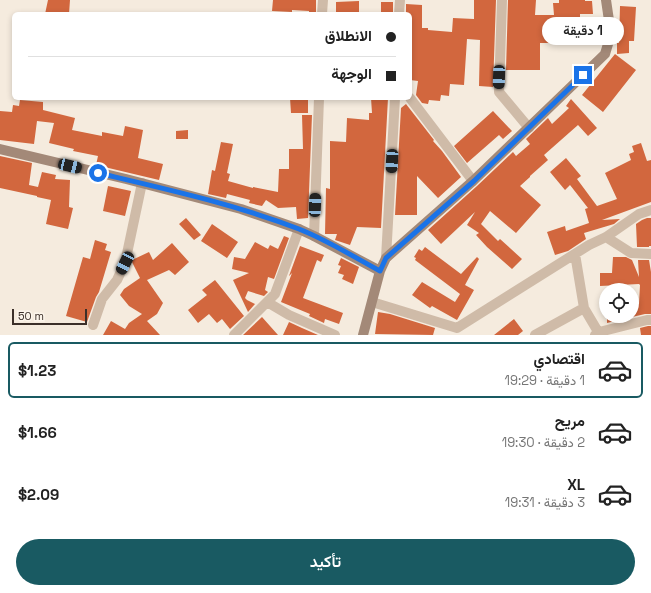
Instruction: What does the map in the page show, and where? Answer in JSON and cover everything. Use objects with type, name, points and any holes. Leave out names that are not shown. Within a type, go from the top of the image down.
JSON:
[{"type":"main road","points":[[363,335],[380,271],[386,258],[474,181],[605,54],[610,34],[606,0]]},
{"type":"main road","points":[[0,149],[142,183],[241,209],[299,229],[380,271]]},
{"type":"street","points":[[322,12],[323,0]]},
{"type":"street","points":[[399,12],[400,0]]},
{"type":"street","points":[[502,0],[499,92],[529,128]]},
{"type":"street","points":[[314,236],[319,100]]},
{"type":"street","points":[[386,258],[395,100]]},
{"type":"street","points":[[412,100],[474,181]]},
{"type":"street","points":[[93,326],[102,299],[117,280],[125,263],[142,183]]},
{"type":"street","points":[[372,302],[457,328],[589,244],[606,237],[639,214],[651,210]]},
{"type":"street","points":[[234,335],[275,294],[299,229]]},
{"type":"street","points":[[606,237],[631,253],[651,254]]},
{"type":"street","points":[[575,254],[584,308],[598,334],[651,320]]},
{"type":"street","points":[[267,302],[289,316],[335,335]]},
{"type":"street","points":[[535,335],[584,308]]},
{"type":"building","points":[[48,0],[70,0],[69,12],[45,12]]},
{"type":"building","points":[[273,0],[316,0],[316,12],[292,10],[292,12],[272,11]]},
{"type":"building","points":[[474,0],[496,0],[493,87],[479,86],[480,40],[467,39],[464,85],[450,84],[449,96],[441,95],[440,101],[429,100],[428,104],[422,103],[416,95],[418,81],[412,80],[412,12],[406,12],[406,4],[422,5],[422,28],[428,28],[428,30],[452,32],[453,18],[474,19]]},
{"type":"building","points":[[508,0],[536,0],[535,15],[554,15],[553,3],[559,3],[559,0],[592,1],[593,14],[580,14],[580,23],[574,23],[574,30],[550,28],[551,43],[540,43],[540,70],[506,70]]},
{"type":"building","points":[[359,1],[359,12],[336,12],[336,2]]},
{"type":"building","points":[[381,2],[393,2],[393,12],[381,12]]},
{"type":"building","points":[[620,6],[636,7],[634,41],[629,41],[629,53],[617,54],[617,43],[619,43]]},
{"type":"building","points":[[615,54],[636,70],[603,112],[582,95]]},
{"type":"building","points":[[571,99],[597,128],[588,136],[578,125],[544,155],[548,160],[520,186],[541,205],[516,233],[490,211],[481,224],[498,241],[500,239],[522,259],[512,269],[487,247],[476,235],[479,233],[467,225],[475,212],[441,244],[428,230],[513,152],[516,156],[530,144],[526,139],[548,118],[552,124],[569,108],[566,106]]},
{"type":"building","points":[[20,100],[43,102],[43,110],[75,118],[72,130],[102,136],[102,132],[123,136],[125,126],[143,130],[138,158],[163,164],[159,180],[96,165],[98,156],[73,151],[74,149],[49,143],[54,123],[37,121],[34,144],[0,140],[0,111],[12,112],[13,105],[19,106]]},
{"type":"building","points":[[290,100],[308,100],[308,113],[291,113]]},
{"type":"building","points":[[371,100],[388,100],[381,228],[357,227],[350,245],[335,240],[337,234],[325,234],[326,188],[330,189],[330,141],[346,142],[347,118],[369,120],[369,113],[372,113]]},
{"type":"building","points":[[406,104],[461,177],[438,198],[417,176],[417,215],[395,215],[401,108]]},
{"type":"building","points":[[493,111],[512,131],[503,139],[499,135],[467,163],[454,146]]},
{"type":"building","points":[[302,115],[312,115],[308,218],[297,219],[296,207],[278,208],[266,200],[262,206],[249,203],[250,200],[227,194],[226,198],[208,194],[212,170],[215,171],[221,142],[233,144],[227,173],[230,174],[228,181],[253,188],[278,192],[279,169],[289,169],[289,149],[303,149]]},
{"type":"building","points":[[188,130],[188,139],[176,139],[176,131]]},
{"type":"building","points":[[641,143],[647,161],[651,160],[651,202],[602,220],[620,219],[614,224],[584,233],[586,239],[568,251],[555,255],[547,232],[565,226],[566,231],[589,223],[585,209],[588,208],[570,185],[565,190],[550,172],[566,158],[581,176],[577,179],[597,206],[617,199],[605,173],[631,160],[629,154],[634,152],[632,146]]},
{"type":"building","points":[[0,156],[32,163],[29,185],[38,187],[42,172],[56,175],[55,179],[70,180],[69,207],[73,208],[68,229],[46,224],[51,200],[0,188]]},
{"type":"building","points":[[108,186],[131,191],[125,216],[103,211]]},
{"type":"building","points":[[186,218],[201,235],[194,240],[179,224]]},
{"type":"building","points":[[647,218],[651,218],[651,246],[637,247],[636,224]]},
{"type":"building","points":[[212,224],[238,242],[227,258],[201,241]]},
{"type":"building","points":[[284,236],[289,238],[274,279],[268,277],[265,290],[268,292],[264,296],[248,291],[245,298],[255,304],[248,312],[233,280],[249,273],[232,269],[234,257],[245,259],[255,242],[268,249],[270,245],[278,249]]},
{"type":"building","points":[[95,240],[107,244],[105,250],[111,252],[99,292],[87,322],[66,316],[83,257],[90,259]]},
{"type":"building","points":[[172,243],[189,262],[175,275],[169,270],[147,280],[163,303],[157,314],[147,321],[160,335],[103,335],[111,321],[125,329],[129,323],[142,314],[129,306],[120,295],[124,289],[140,278],[132,260],[149,252],[153,260]]},
{"type":"building","points":[[300,246],[324,255],[321,262],[317,260],[303,298],[343,313],[339,324],[325,319],[324,323],[309,316],[310,314],[281,302]]},
{"type":"building","points":[[425,247],[461,274],[477,257],[479,259],[465,285],[474,290],[457,320],[432,306],[430,308],[412,295],[422,282],[455,302],[460,294],[415,260],[416,258],[414,257],[419,249],[422,251]]},
{"type":"building","points":[[613,257],[626,257],[632,260],[639,277],[638,260],[649,260],[651,272],[651,314],[639,315],[639,283],[600,283],[600,273],[612,273]]},
{"type":"building","points":[[341,258],[359,267],[353,284],[342,279],[344,275],[338,273],[341,266],[338,265]]},
{"type":"building","points":[[215,280],[244,316],[230,329],[222,319],[217,323],[209,314],[198,323],[188,310],[207,295],[202,290]]},
{"type":"building","points":[[378,312],[390,314],[435,328],[433,335],[375,334]]},
{"type":"building","points":[[262,317],[278,335],[243,335]]},
{"type":"building","points":[[514,319],[523,331],[518,335],[494,335]]},
{"type":"building","points":[[289,322],[302,328],[318,335],[283,335]]},
{"type":"building","points":[[651,326],[651,335],[641,335],[640,328]]},
{"type":"route","points":[[98,173],[241,209],[299,229],[380,271],[386,258],[474,181],[583,75]]}]
